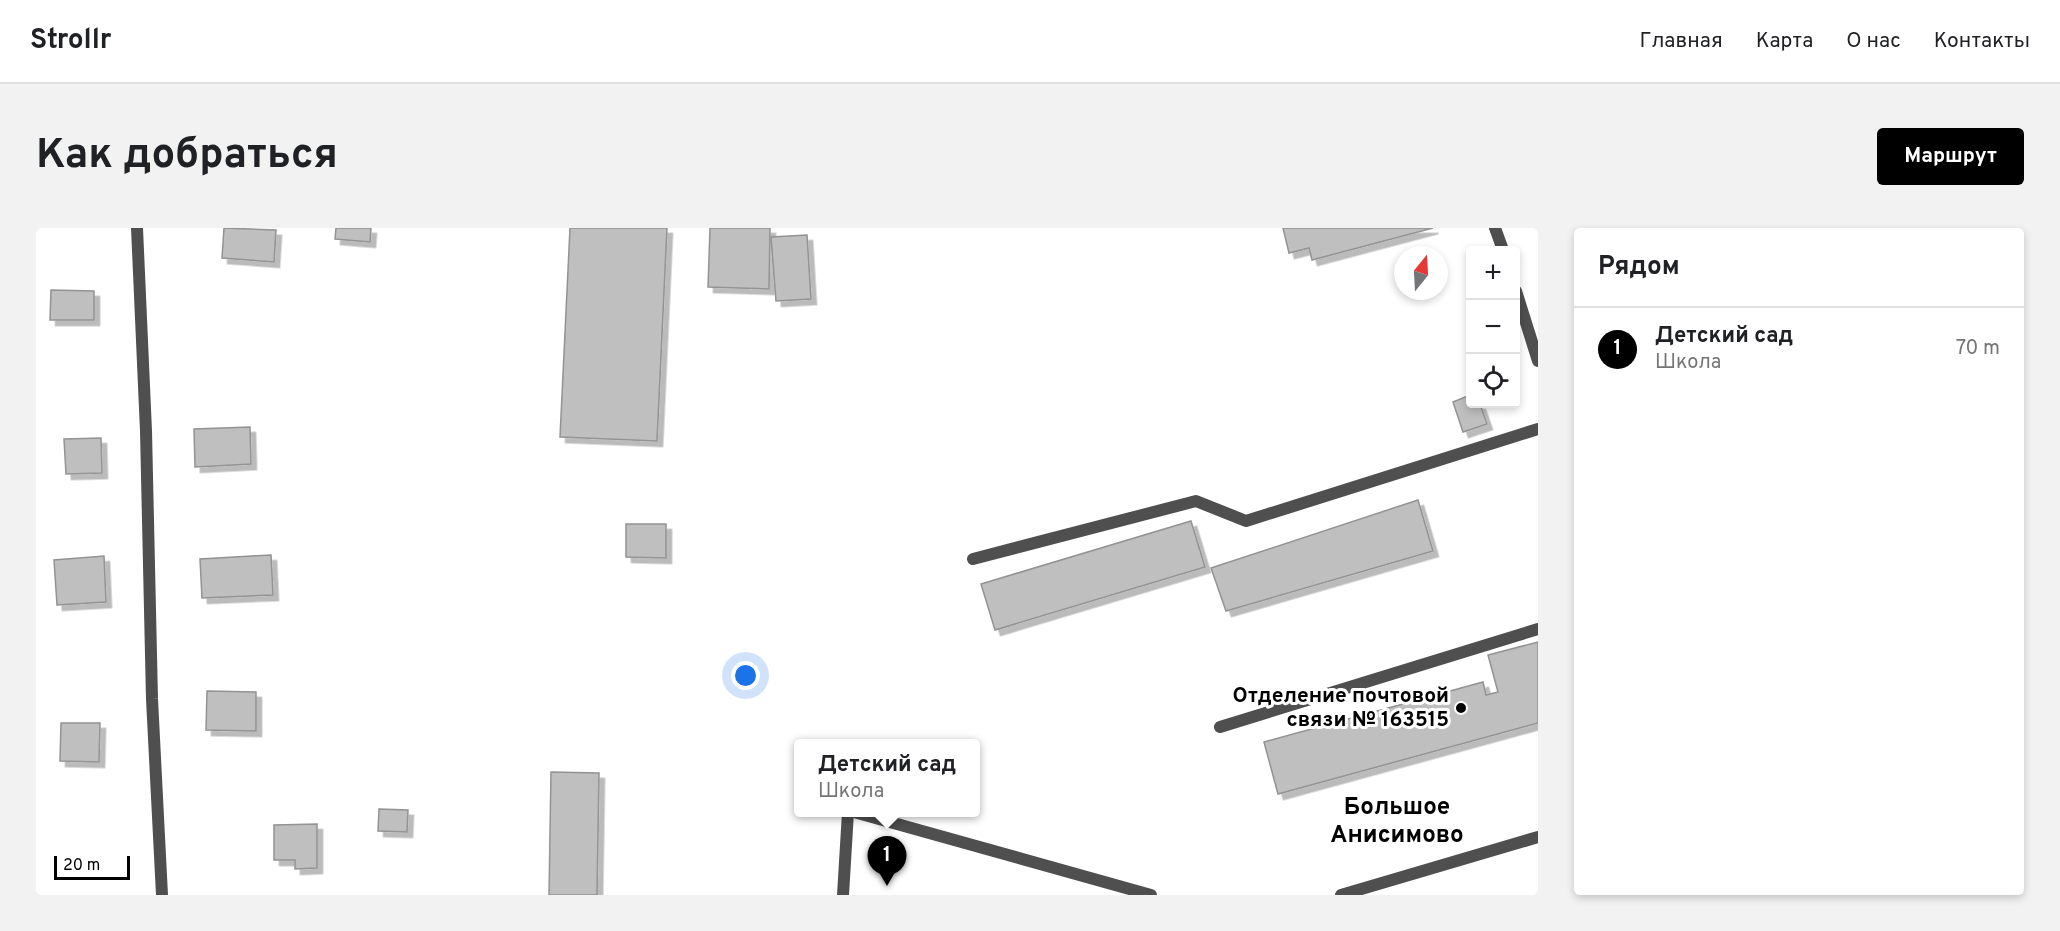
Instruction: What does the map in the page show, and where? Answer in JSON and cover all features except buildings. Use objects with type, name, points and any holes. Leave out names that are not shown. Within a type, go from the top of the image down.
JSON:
[{"type":"street","points":[[137,228],[146,431],[152,699],[162,895]]},
{"type":"street","points":[[1495,228],[1502,246]]},
{"type":"street","points":[[1518,300],[1538,361]]},
{"type":"street","points":[[973,559],[1196,501],[1246,521],[1538,429]]},
{"type":"street","points":[[1220,727],[1538,629]]},
{"type":"street","points":[[843,895],[848,817]]},
{"type":"street","points":[[868,817],[1151,895]]},
{"type":"street","points":[[1341,895],[1538,837]]},
{"type":"place","name":"Отделение почтовой связи № 163515","points":[[1461,708]]},
{"type":"place","name":"Детский сад","points":[[887,886]]},
{"type":"district","name":"Большое Анисимово","points":[[1397,822]]}]
